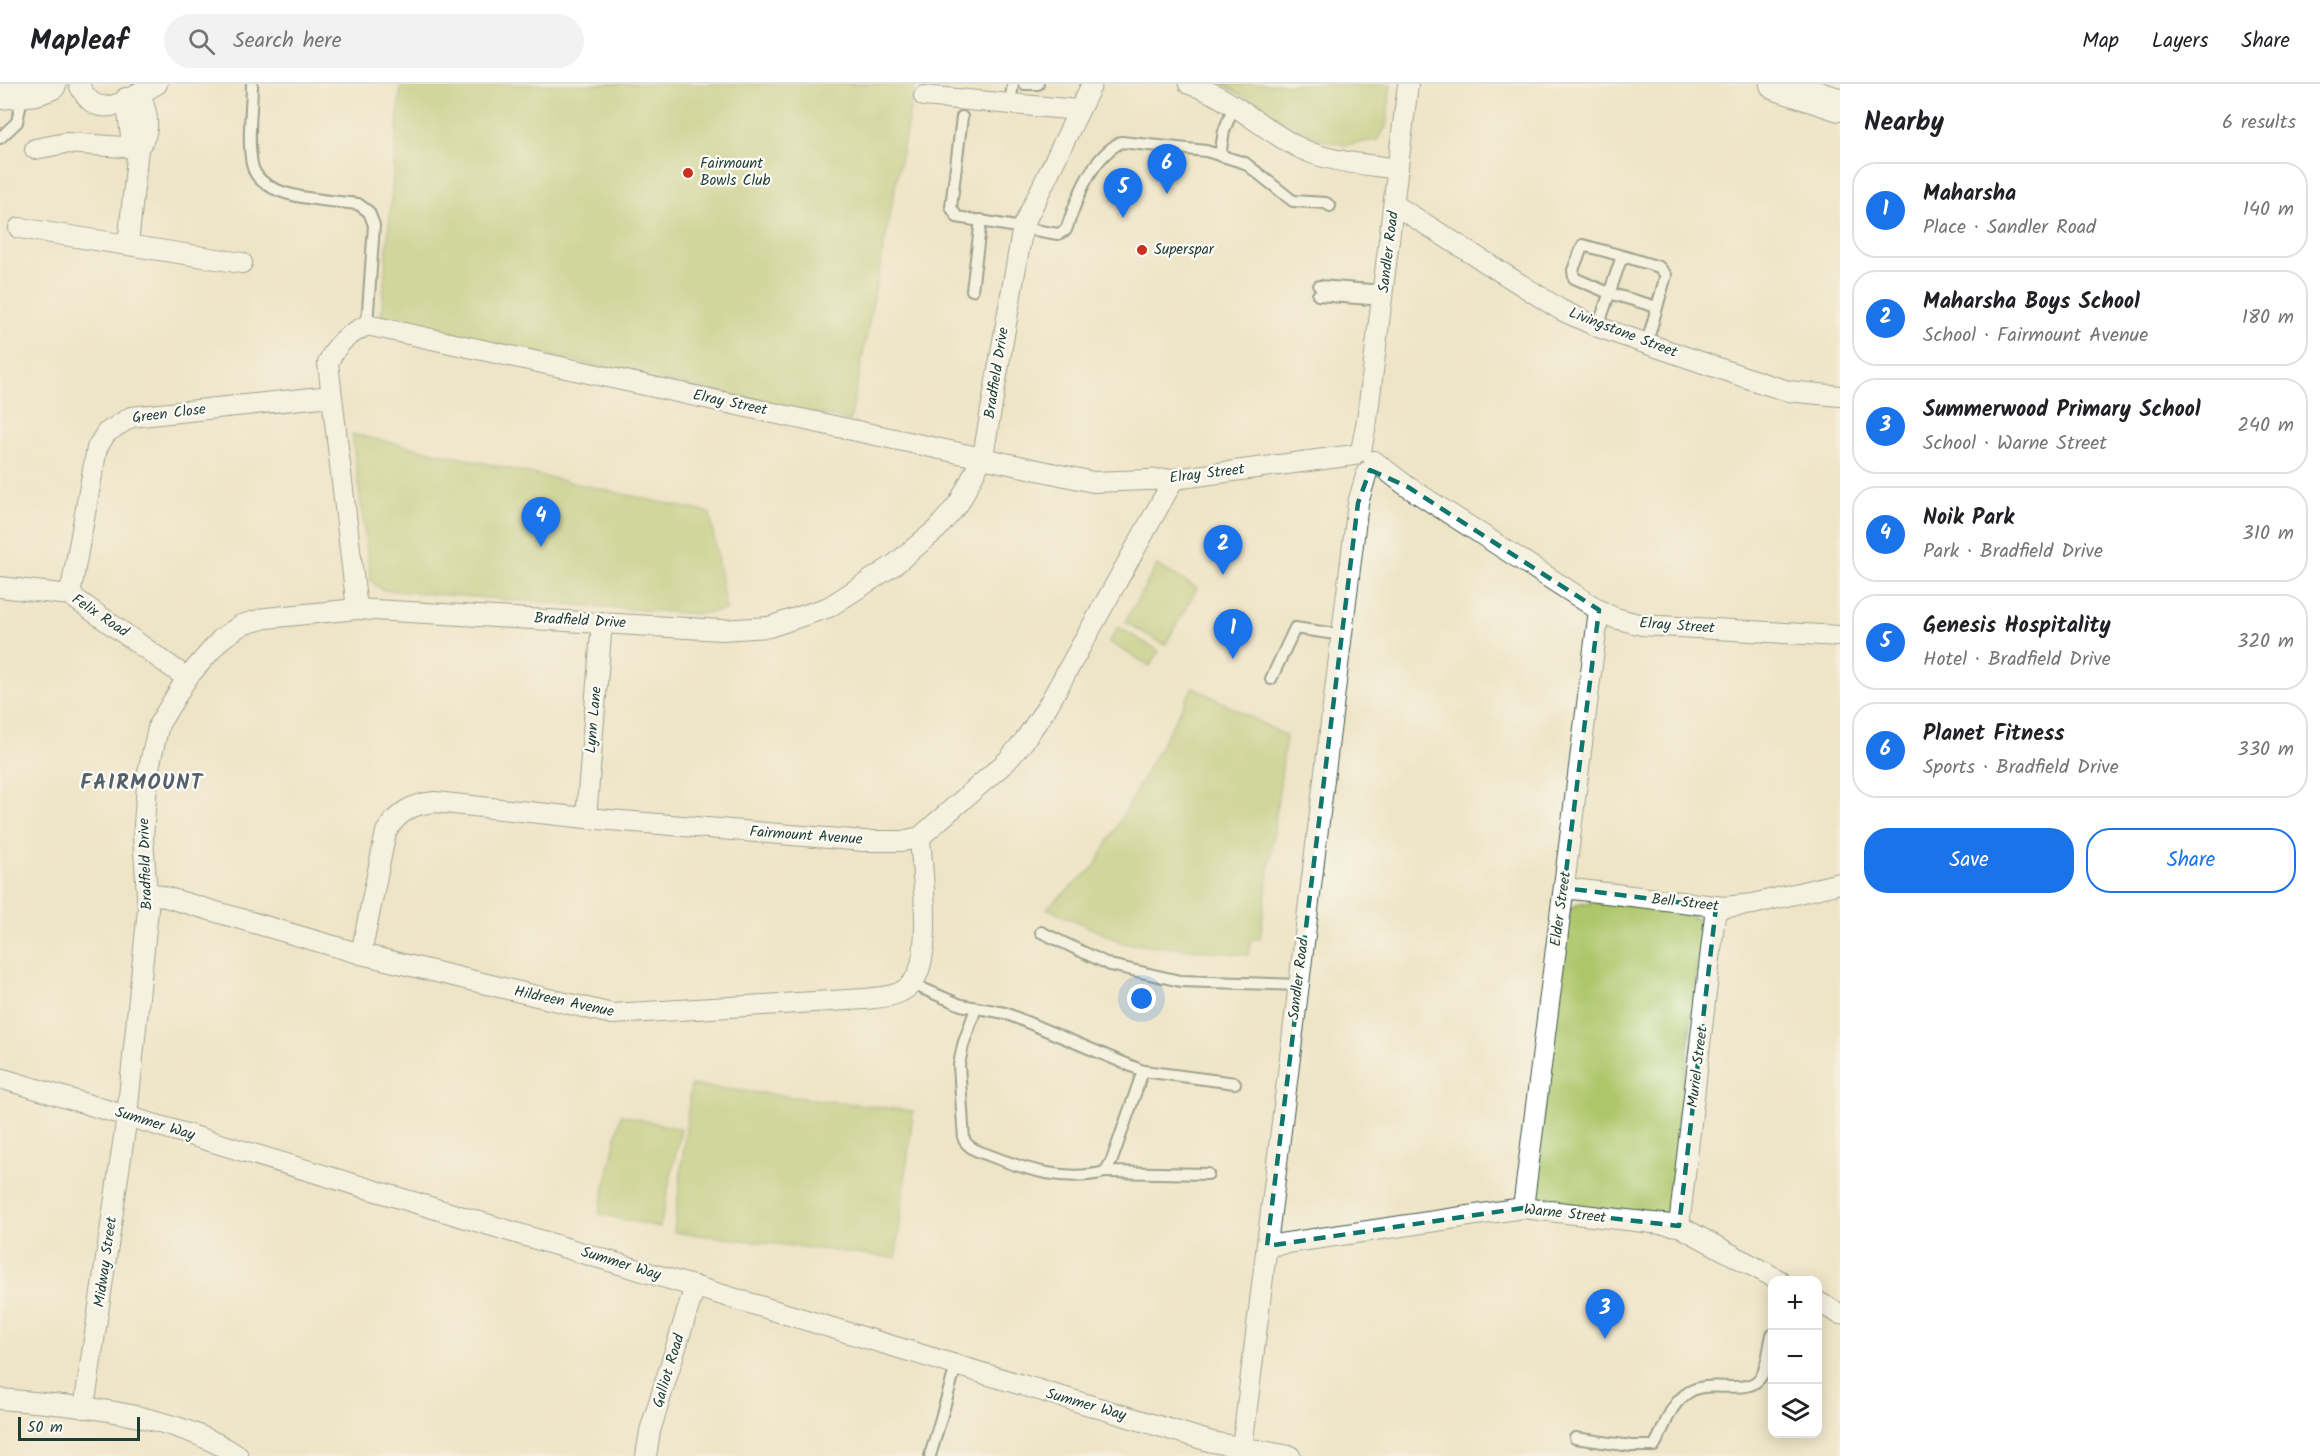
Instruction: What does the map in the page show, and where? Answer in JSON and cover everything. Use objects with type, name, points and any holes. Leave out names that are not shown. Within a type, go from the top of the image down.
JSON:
[{"type":"main road","points":[[1776,84],[1836,97]]},
{"type":"street","points":[[79,84],[84,97],[96,107],[111,107],[141,92],[149,120],[147,138],[138,148],[128,245]]},
{"type":"street","name":"Bradfield Drive","points":[[128,1116],[148,892],[142,837],[148,772],[159,724],[187,678],[220,639],[241,625],[266,618],[357,609],[722,630],[757,628],[808,616],[829,607],[894,566],[937,529],[959,503],[983,456],[1023,226],[1092,84]]},
{"type":"street","points":[[1189,84],[1216,94],[1295,146],[1310,153],[1398,169]]},
{"type":"street","name":"Sandler Road","points":[[1242,1452],[1408,84]]},
{"type":"street","points":[[924,96],[1011,94],[1078,110]]},
{"type":"street","points":[[35,149],[66,143],[138,148]]},
{"type":"street","name":"Livingstone Street","points":[[1395,206],[1561,310],[1598,327],[1788,391],[1840,396]]},
{"type":"street","points":[[19,228],[242,263]]},
{"type":"street","points":[[357,609],[328,363],[334,349],[346,336],[367,326]]},
{"type":"street","name":"Elray Street","points":[[367,326],[983,456],[1092,482],[1174,479],[1325,459],[1363,461],[1615,618],[1642,625],[1840,636]]},
{"type":"street","name":"Green Close","points":[[70,595],[97,448],[116,425],[131,417],[331,396]]},
{"type":"street","points":[[912,984],[921,969],[925,950],[920,837],[996,772],[1024,741],[1047,706],[1174,479]]},
{"type":"street","name":"Felix Road","points":[[0,587],[70,595],[187,678]]},
{"type":"street","name":"Elder Street","points":[[1523,1208],[1599,610]]},
{"type":"street","name":"Lynn Lane","points":[[586,818],[602,622]]},
{"type":"street","name":"Fairmount Avenue","points":[[361,954],[386,832],[394,819],[406,809],[420,803],[435,802],[586,818],[864,841],[903,841],[920,837]]},
{"type":"street","name":"Bell Street","points":[[1564,888],[1716,907],[1753,904],[1840,883]]},
{"type":"street","name":"Hildreen Avenue","points":[[148,892],[361,954],[612,1014],[865,999],[890,996],[912,984]]},
{"type":"street","name":"Muriel Street","points":[[1679,1226],[1716,907]]},
{"type":"street","name":"Summer Way","points":[[0,1078],[695,1286],[956,1366],[1216,1450],[1290,1456]]},
{"type":"street","name":"Midway Street","points":[[84,1408],[128,1116]]},
{"type":"street","name":"Warne Street","points":[[1267,1246],[1523,1208],[1679,1226],[1770,1276]]},
{"type":"street","name":"Galliot Road","points":[[646,1456],[651,1431],[695,1286]]},
{"type":"street","points":[[1822,1304],[1840,1314]]},
{"type":"street","points":[[0,1399],[84,1408],[178,1426],[209,1439],[238,1456]]},
{"type":"lane","points":[[252,84],[252,164],[258,179],[274,191],[358,204],[369,212],[374,225],[367,326]]},
{"type":"lane","points":[[1024,84],[1038,84]]},
{"type":"lane","points":[[0,138],[9,131],[20,114],[25,89]]},
{"type":"lane","points":[[1220,155],[1224,131],[1234,105]]},
{"type":"lane","points":[[962,117],[951,207],[957,216],[1023,226],[1051,234],[1066,230],[1094,166],[1109,148],[1121,142],[1206,151],[1220,155],[1245,163],[1293,201],[1326,203],[1330,206]]},
{"type":"lane","points":[[972,290],[981,220]]},
{"type":"lane","points":[[1647,343],[1666,275],[1664,270],[1585,245],[1580,247],[1573,270],[1574,278],[1609,293],[1657,307]]},
{"type":"lane","points":[[1598,327],[1617,267],[1626,257]]},
{"type":"lane","points":[[1318,291],[1383,296]]},
{"type":"lane","points":[[1270,679],[1295,627],[1342,635]]},
{"type":"lane","points":[[1041,932],[1110,965],[1170,979],[1195,983],[1299,985]]},
{"type":"lane","points":[[912,984],[950,1002],[1005,1013],[1143,1071],[1235,1083]]},
{"type":"lane","points":[[976,1008],[963,1045],[959,1065],[966,1143],[976,1150],[1037,1172],[1064,1175],[1105,1172],[1208,1174]]},
{"type":"lane","points":[[1105,1172],[1112,1160],[1143,1071]]},
{"type":"lane","points":[[1575,1438],[1631,1446],[1654,1446],[1666,1416],[1689,1392],[1702,1386],[1745,1388],[1757,1382],[1763,1372],[1768,1354]]},
{"type":"lane","points":[[930,1456],[956,1366]]},
{"type":"highlighted area","points":[[1370,470],[1408,487],[1599,610],[1564,888],[1716,907],[1679,1226],[1523,1208],[1267,1246],[1358,503]]},
{"type":"green space","points":[[401,84],[915,84],[850,421],[381,319]]},
{"type":"green space","points":[[1223,84],[1391,84],[1386,127],[1377,140],[1345,145],[1310,137]]},
{"type":"green space","points":[[352,434],[710,513],[726,610],[697,614],[382,590],[371,581]]},
{"type":"green space","points":[[1157,565],[1197,588],[1165,645],[1125,622]]},
{"type":"green space","points":[[1118,627],[1159,651],[1150,666],[1109,642]]},
{"type":"green space","points":[[1193,687],[1286,736],[1260,939],[1251,938],[1249,955],[1123,943],[1047,908],[1095,866]]},
{"type":"green space","points":[[1580,903],[1660,908],[1690,915],[1700,921],[1700,943],[1671,1200],[1667,1214],[1656,1217],[1543,1201],[1537,1194],[1534,1183],[1570,909]]},
{"type":"green space","points":[[691,1085],[913,1111],[896,1258],[674,1232]]},
{"type":"green space","points":[[621,1115],[681,1129],[660,1227],[599,1214]]},
{"type":"place","name":"Fairmount Bowls Club","points":[[688,173]]},
{"type":"place","name":"Planet Fitness","points":[[1167,194]]},
{"type":"place","name":"Genesis Hospitality","points":[[1123,218]]},
{"type":"place","name":"Superspar","points":[[1142,250]]},
{"type":"place","name":"Noik Park","points":[[541,547]]},
{"type":"place","name":"Maharsha Boys School","points":[[1223,575]]},
{"type":"place","name":"Maharsha","points":[[1233,659]]},
{"type":"place","name":"Summerwood Primary School","points":[[1605,1339]]},
{"type":"district","name":"FAIRMOUNT","points":[[142,783]]}]
